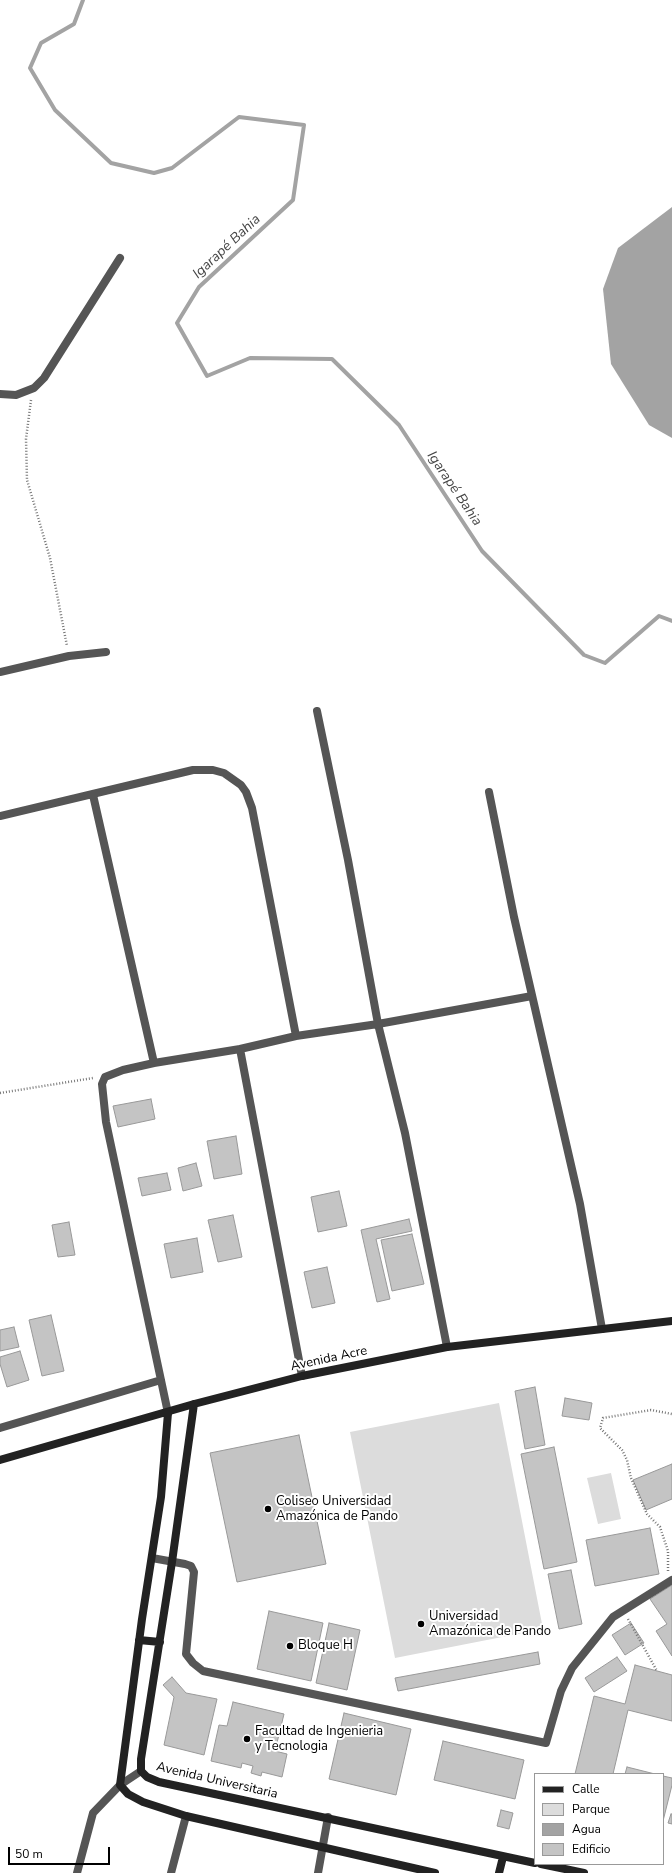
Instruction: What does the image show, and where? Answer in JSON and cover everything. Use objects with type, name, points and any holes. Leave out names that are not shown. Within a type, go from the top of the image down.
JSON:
[{"type":"main road","name":"Avenida Acre","points":[[0,1460],[168,1413],[194,1404],[302,1376],[448,1347],[672,1321]]},
{"type":"main road","name":"Avenida Universitaria","points":[[194,1404],[172,1562],[141,1759],[141,1771],[147,1777],[158,1782],[328,1817],[534,1863]]},
{"type":"main road","points":[[168,1413],[161,1497],[139,1640],[120,1785],[128,1794],[143,1802],[186,1816],[435,1873]]},
{"type":"main road","points":[[139,1640],[160,1642]]},
{"type":"main road","points":[[499,1873],[503,1856]]},
{"type":"main road","points":[[546,1865],[584,1873]]},
{"type":"street","points":[[0,394],[16,395],[34,388],[44,378],[120,258]]},
{"type":"street","points":[[0,672],[69,656],[106,652]]},
{"type":"street","points":[[317,712],[348,860],[374,993],[378,1024],[405,1133],[448,1347]]},
{"type":"street","points":[[0,816],[193,770],[213,770],[224,773],[241,785],[246,792],[252,808],[296,1036]]},
{"type":"street","points":[[489,792],[514,917],[580,1204],[602,1329]]},
{"type":"street","points":[[93,795],[154,1063]]},
{"type":"street","points":[[168,1413],[106,1122],[102,1084],[106,1076],[123,1070],[154,1063],[240,1049],[296,1036],[378,1024],[532,996]]},
{"type":"street","points":[[240,1049],[302,1376]]},
{"type":"street","points":[[0,1428],[161,1380]]},
{"type":"street","points":[[152,1558],[191,1566],[194,1572],[186,1654],[203,1672],[546,1742],[561,1691],[572,1668],[613,1617],[670,1581]]},
{"type":"street","points":[[77,1873],[93,1813],[120,1785],[141,1771]]},
{"type":"street","points":[[171,1873],[186,1816]]},
{"type":"street","points":[[318,1873],[328,1817]]},
{"type":"path","points":[[34,388],[26,439],[27,480],[50,558],[69,656]]},
{"type":"path","points":[[0,1093],[106,1076]]},
{"type":"path","points":[[670,1581],[668,1551],[660,1527],[647,1514],[631,1478],[627,1460],[622,1450],[600,1428],[603,1418],[651,1410],[672,1414]]},
{"type":"path","points":[[623,1610],[656,1671]]},
{"type":"green space","points":[[499,1403],[543,1629],[395,1658],[350,1432]]},
{"type":"green space","points":[[611,1473],[621,1519],[598,1524],[587,1478]]},
{"type":"water","points":[[672,207],[672,438],[649,425],[611,364],[603,289],[618,248]]},
{"type":"building","points":[[151,1099],[155,1119],[118,1127],[113,1106]]},
{"type":"building","points":[[236,1136],[242,1174],[214,1179],[207,1141]]},
{"type":"building","points":[[196,1163],[202,1186],[183,1191],[178,1168]]},
{"type":"building","points":[[167,1173],[171,1190],[142,1196],[138,1178]]},
{"type":"building","points":[[339,1191],[347,1226],[318,1232],[311,1197]]},
{"type":"building","points":[[233,1215],[242,1257],[218,1262],[208,1220]]},
{"type":"building","points":[[409,1219],[412,1231],[376,1239],[390,1299],[377,1302],[361,1230]]},
{"type":"building","points":[[69,1222],[75,1255],[58,1257],[52,1225]]},
{"type":"building","points":[[412,1234],[424,1284],[392,1291],[381,1240]]},
{"type":"building","points":[[197,1238],[203,1272],[171,1278],[164,1244]]},
{"type":"building","points":[[327,1267],[335,1303],[312,1308],[304,1272]]},
{"type":"building","points":[[51,1315],[64,1371],[42,1376],[29,1320]]},
{"type":"building","points":[[14,1327],[19,1347],[0,1351],[0,1330]]},
{"type":"building","points":[[20,1351],[29,1380],[7,1387],[0,1364],[0,1357]]},
{"type":"building","points":[[535,1387],[545,1445],[525,1449],[515,1391]]},
{"type":"building","points":[[565,1398],[592,1403],[589,1420],[562,1416]]},
{"type":"building","name":"Coliseo Universidad Amazónica de Pando","points":[[299,1435],[326,1564],[237,1582],[210,1453]]},
{"type":"building","points":[[554,1447],[577,1562],[544,1569],[521,1454]]},
{"type":"building","points":[[672,1464],[672,1499],[646,1510],[633,1480]]},
{"type":"building","points":[[650,1528],[659,1574],[595,1586],[586,1540]]},
{"type":"building","points":[[571,1570],[582,1624],[559,1629],[548,1574]]},
{"type":"building","points":[[672,1585],[672,1656],[656,1631],[667,1624],[650,1599]]},
{"type":"building","name":"Bloque H","points":[[269,1611],[323,1623],[311,1681],[257,1669]]},
{"type":"building","points":[[329,1623],[360,1630],[347,1690],[316,1683]]},
{"type":"building","points":[[631,1623],[644,1643],[625,1655],[612,1635]]},
{"type":"building","points":[[538,1652],[540,1664],[398,1691],[395,1678]]},
{"type":"building","points":[[617,1657],[627,1671],[594,1692],[585,1678]]},
{"type":"building","points":[[635,1665],[672,1675],[672,1721],[628,1710],[613,1773],[575,1773],[594,1696],[625,1704]]},
{"type":"building","points":[[172,1677],[186,1693],[217,1699],[204,1755],[164,1745],[174,1697],[163,1685]]},
{"type":"building","name":"Facultad de Ingenieria y Tecnologia","points":[[233,1702],[284,1714],[275,1751],[287,1754],[282,1777],[262,1772],[261,1776],[251,1773],[253,1766],[242,1763],[241,1768],[211,1761],[219,1725],[227,1726]]},
{"type":"building","points":[[344,1713],[411,1729],[396,1795],[329,1779]]},
{"type":"building","points":[[443,1741],[524,1760],[515,1799],[434,1780]]},
{"type":"building","points":[[627,1767],[651,1773],[625,1773]]},
{"type":"building","points":[[664,1776],[672,1778],[672,1785],[664,1817]]},
{"type":"building","points":[[501,1810],[513,1813],[509,1829],[497,1826]]},
{"type":"building","points":[[672,1814],[672,1824],[668,1823]]},
{"type":"waterway","name":"Igarapé Bahia","points":[[83,0],[74,24],[41,43],[30,68],[55,110],[111,163],[154,173],[172,168],[239,117],[304,125],[293,200],[199,287],[177,323],[207,376],[250,358],[332,359],[399,425],[482,551],[584,655],[605,663],[659,616],[672,621]]},
{"type":"place","name":"Coliseo Universidad Amazónica de Pando","points":[[268,1509]]},
{"type":"place","name":"Universidad Amazónica de Pando","points":[[421,1624]]},
{"type":"place","name":"Bloque H","points":[[290,1646]]},
{"type":"place","name":"Facultad de Ingenieria y Tecnologia","points":[[247,1739]]}]
